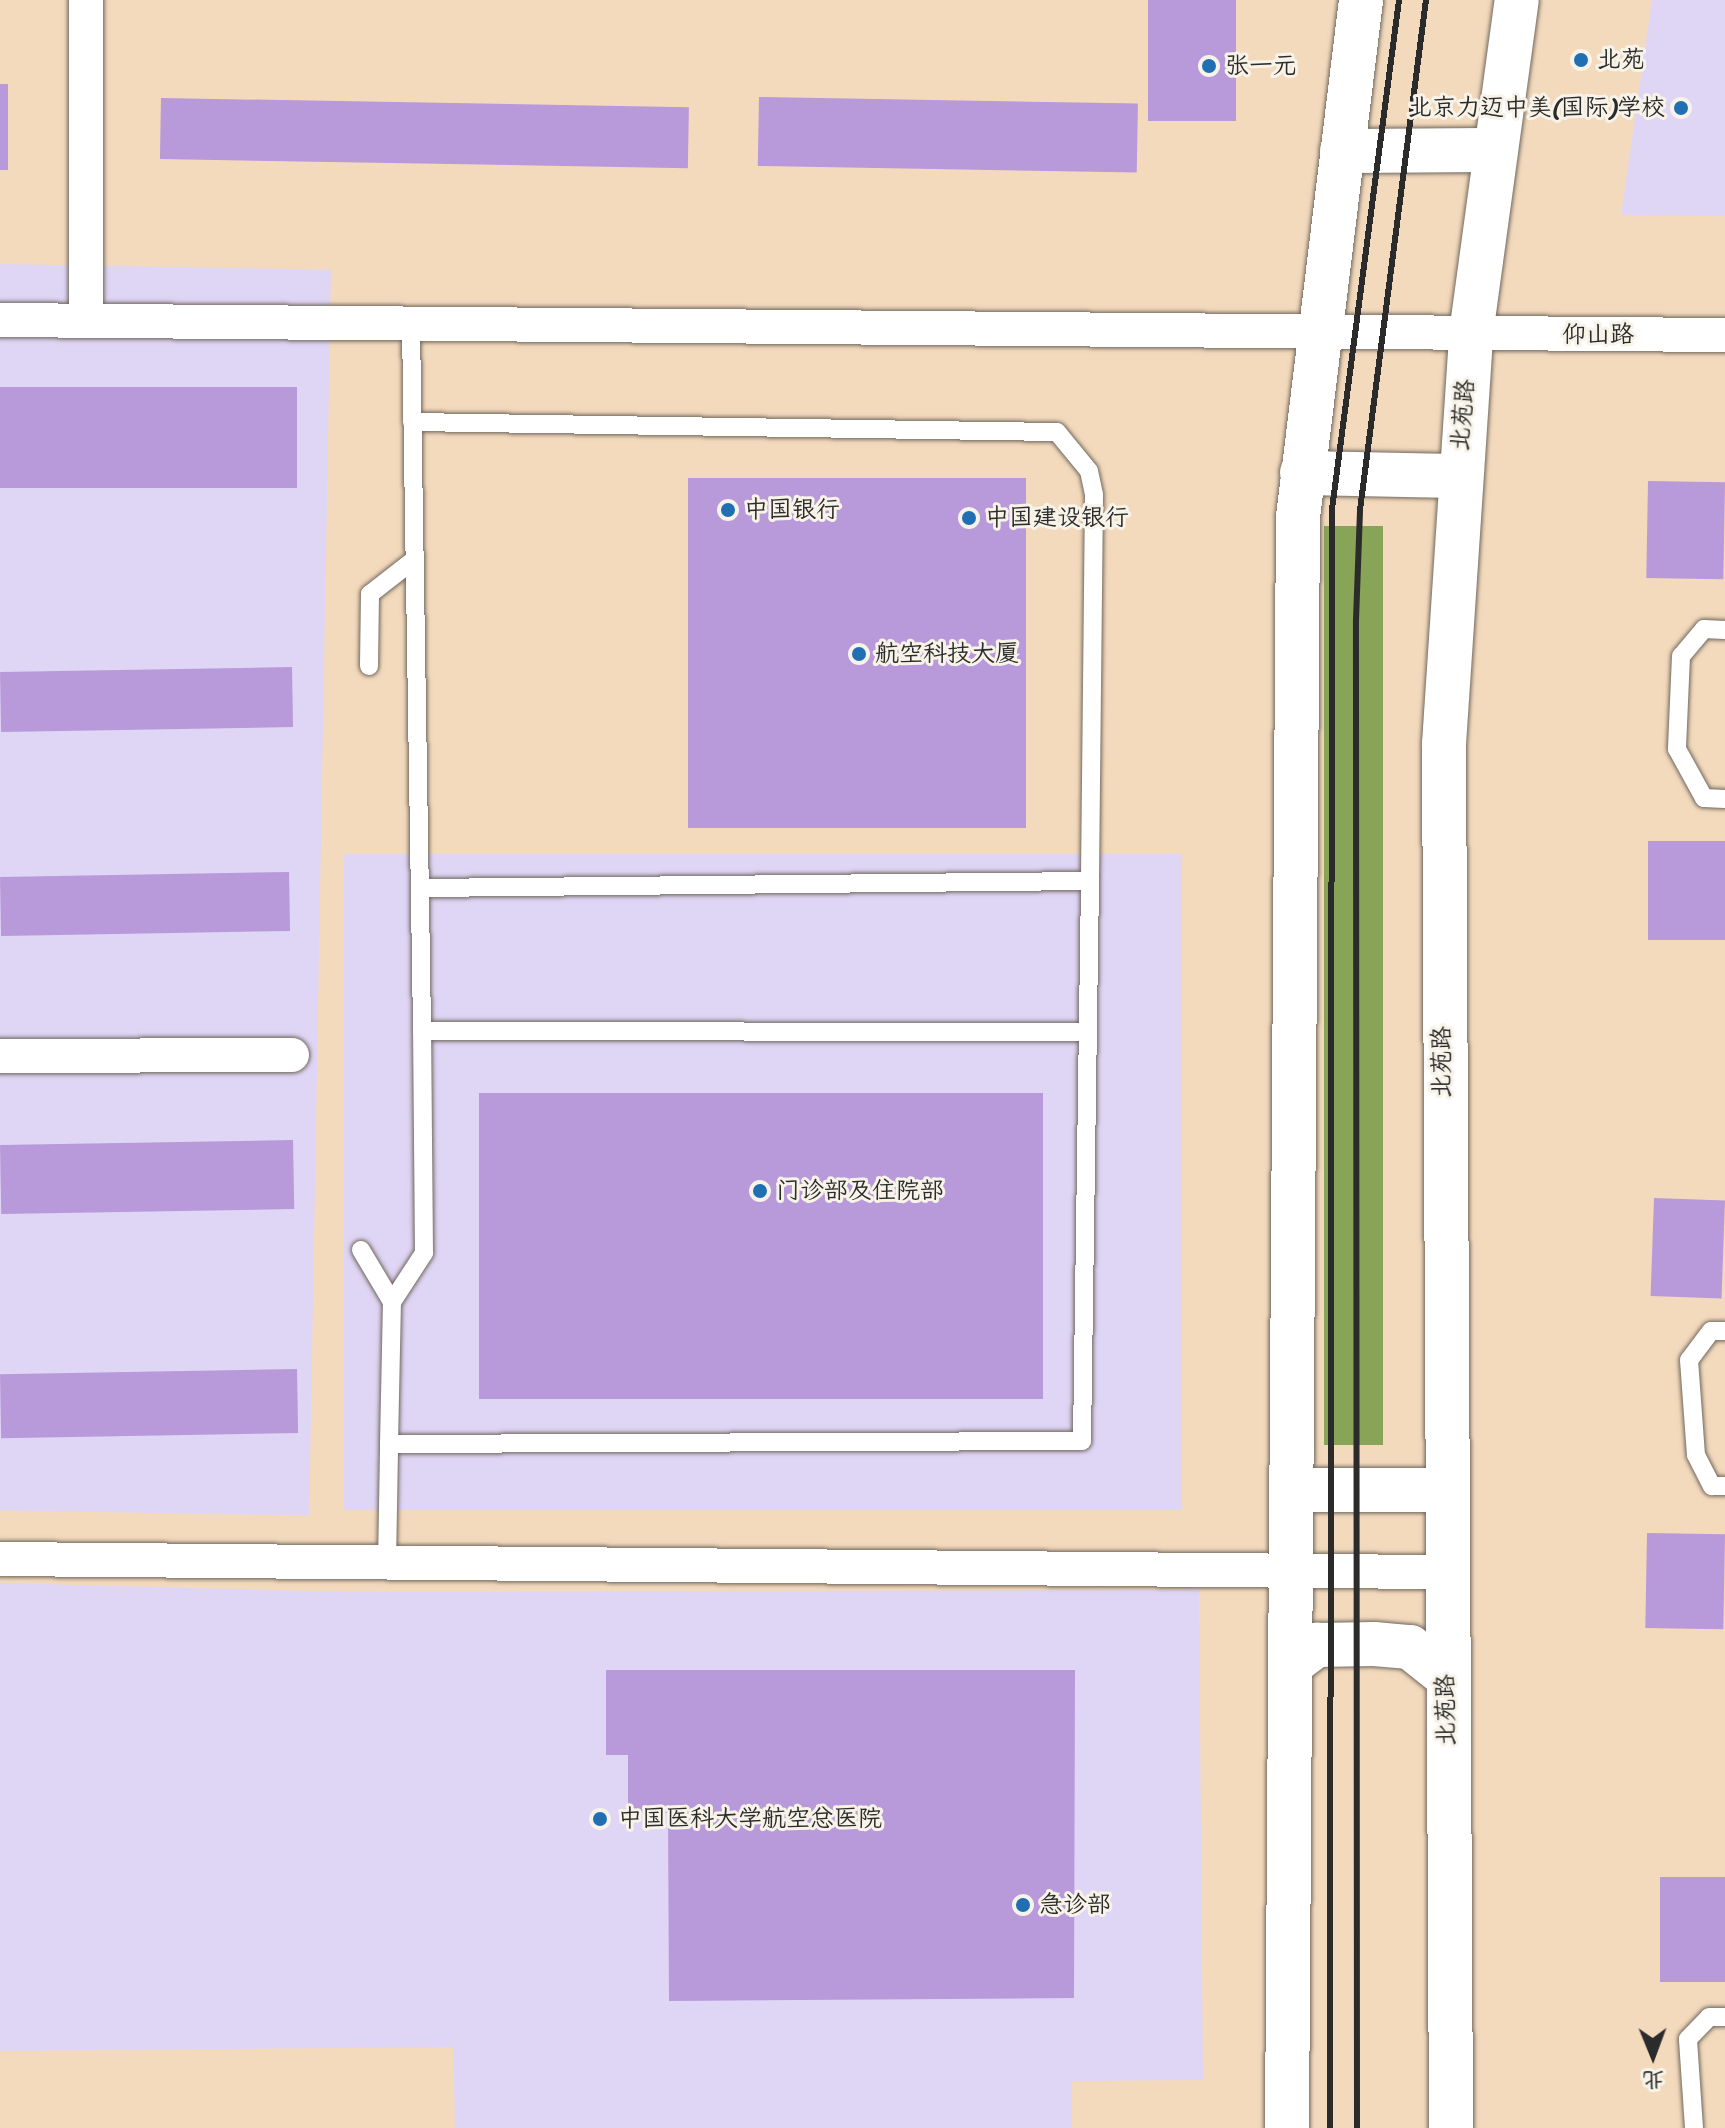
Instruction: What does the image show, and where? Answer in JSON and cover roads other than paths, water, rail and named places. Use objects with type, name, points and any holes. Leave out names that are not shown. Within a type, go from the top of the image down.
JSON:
[{"type":"main road","points":[[1287,2128],[1291,800],[1302,473],[1361,0]]},
{"type":"main road","name":"北苑路","points":[[1451,2128],[1444,1572],[1444,744],[1458,476],[1471,334],[1517,0]]},
{"type":"main road","points":[[1342,151],[1496,150]]},
{"type":"main road","points":[[1302,473],[1458,476]]},
{"type":"main road","points":[[1291,1490],[1444,1490]]},
{"type":"main road","points":[[1290,1665],[1317,1645],[1374,1644],[1410,1647],[1445,1675]]},
{"type":"street","points":[[86,0],[86,321]]},
{"type":"street","name":"仰山路","points":[[0,320],[1318,336],[1725,335]]},
{"type":"street","points":[[0,1056],[292,1055]]},
{"type":"street","points":[[0,1559],[1444,1572]]},
{"type":"lane","points":[[387,1564],[392,1302],[424,1253],[411,327]]},
{"type":"lane","points":[[389,1444],[1082,1441],[1094,495],[1089,471],[1057,432],[412,422]]},
{"type":"lane","points":[[369,666],[370,594],[415,559]]},
{"type":"lane","points":[[1725,630],[1704,629],[1681,656],[1677,749],[1704,798],[1725,799]]},
{"type":"lane","points":[[420,888],[1090,881]]},
{"type":"lane","points":[[422,1031],[1087,1032]]},
{"type":"lane","points":[[361,1250],[392,1302]]},
{"type":"lane","points":[[1725,1331],[1711,1331],[1689,1360],[1696,1455],[1712,1486],[1725,1486]]},
{"type":"lane","points":[[1694,2128],[1688,2039],[1709,2017],[1725,2017]]},
{"type":"railway","points":[[1330,2128],[1332,509],[1399,0]]},
{"type":"railway","points":[[1357,2128],[1356,620],[1360,510],[1426,0]]},
{"type":"place","name":"北苑","points":[[1581,60]]},
{"type":"place","name":"张一元","points":[[1209,66]]},
{"type":"place","name":"北京力迈中美(国际)学校","points":[[1681,108]]},
{"type":"place","name":"中国银行","points":[[728,510]]},
{"type":"place","name":"中国建设银行","points":[[969,518]]},
{"type":"place","name":"航空科技大厦","points":[[859,654]]},
{"type":"place","name":"门诊部及住院部","points":[[760,1191]]},
{"type":"place","name":"中国医科大学航空总医院","points":[[600,1819]]},
{"type":"place","name":"急诊部","points":[[1023,1905]]}]
